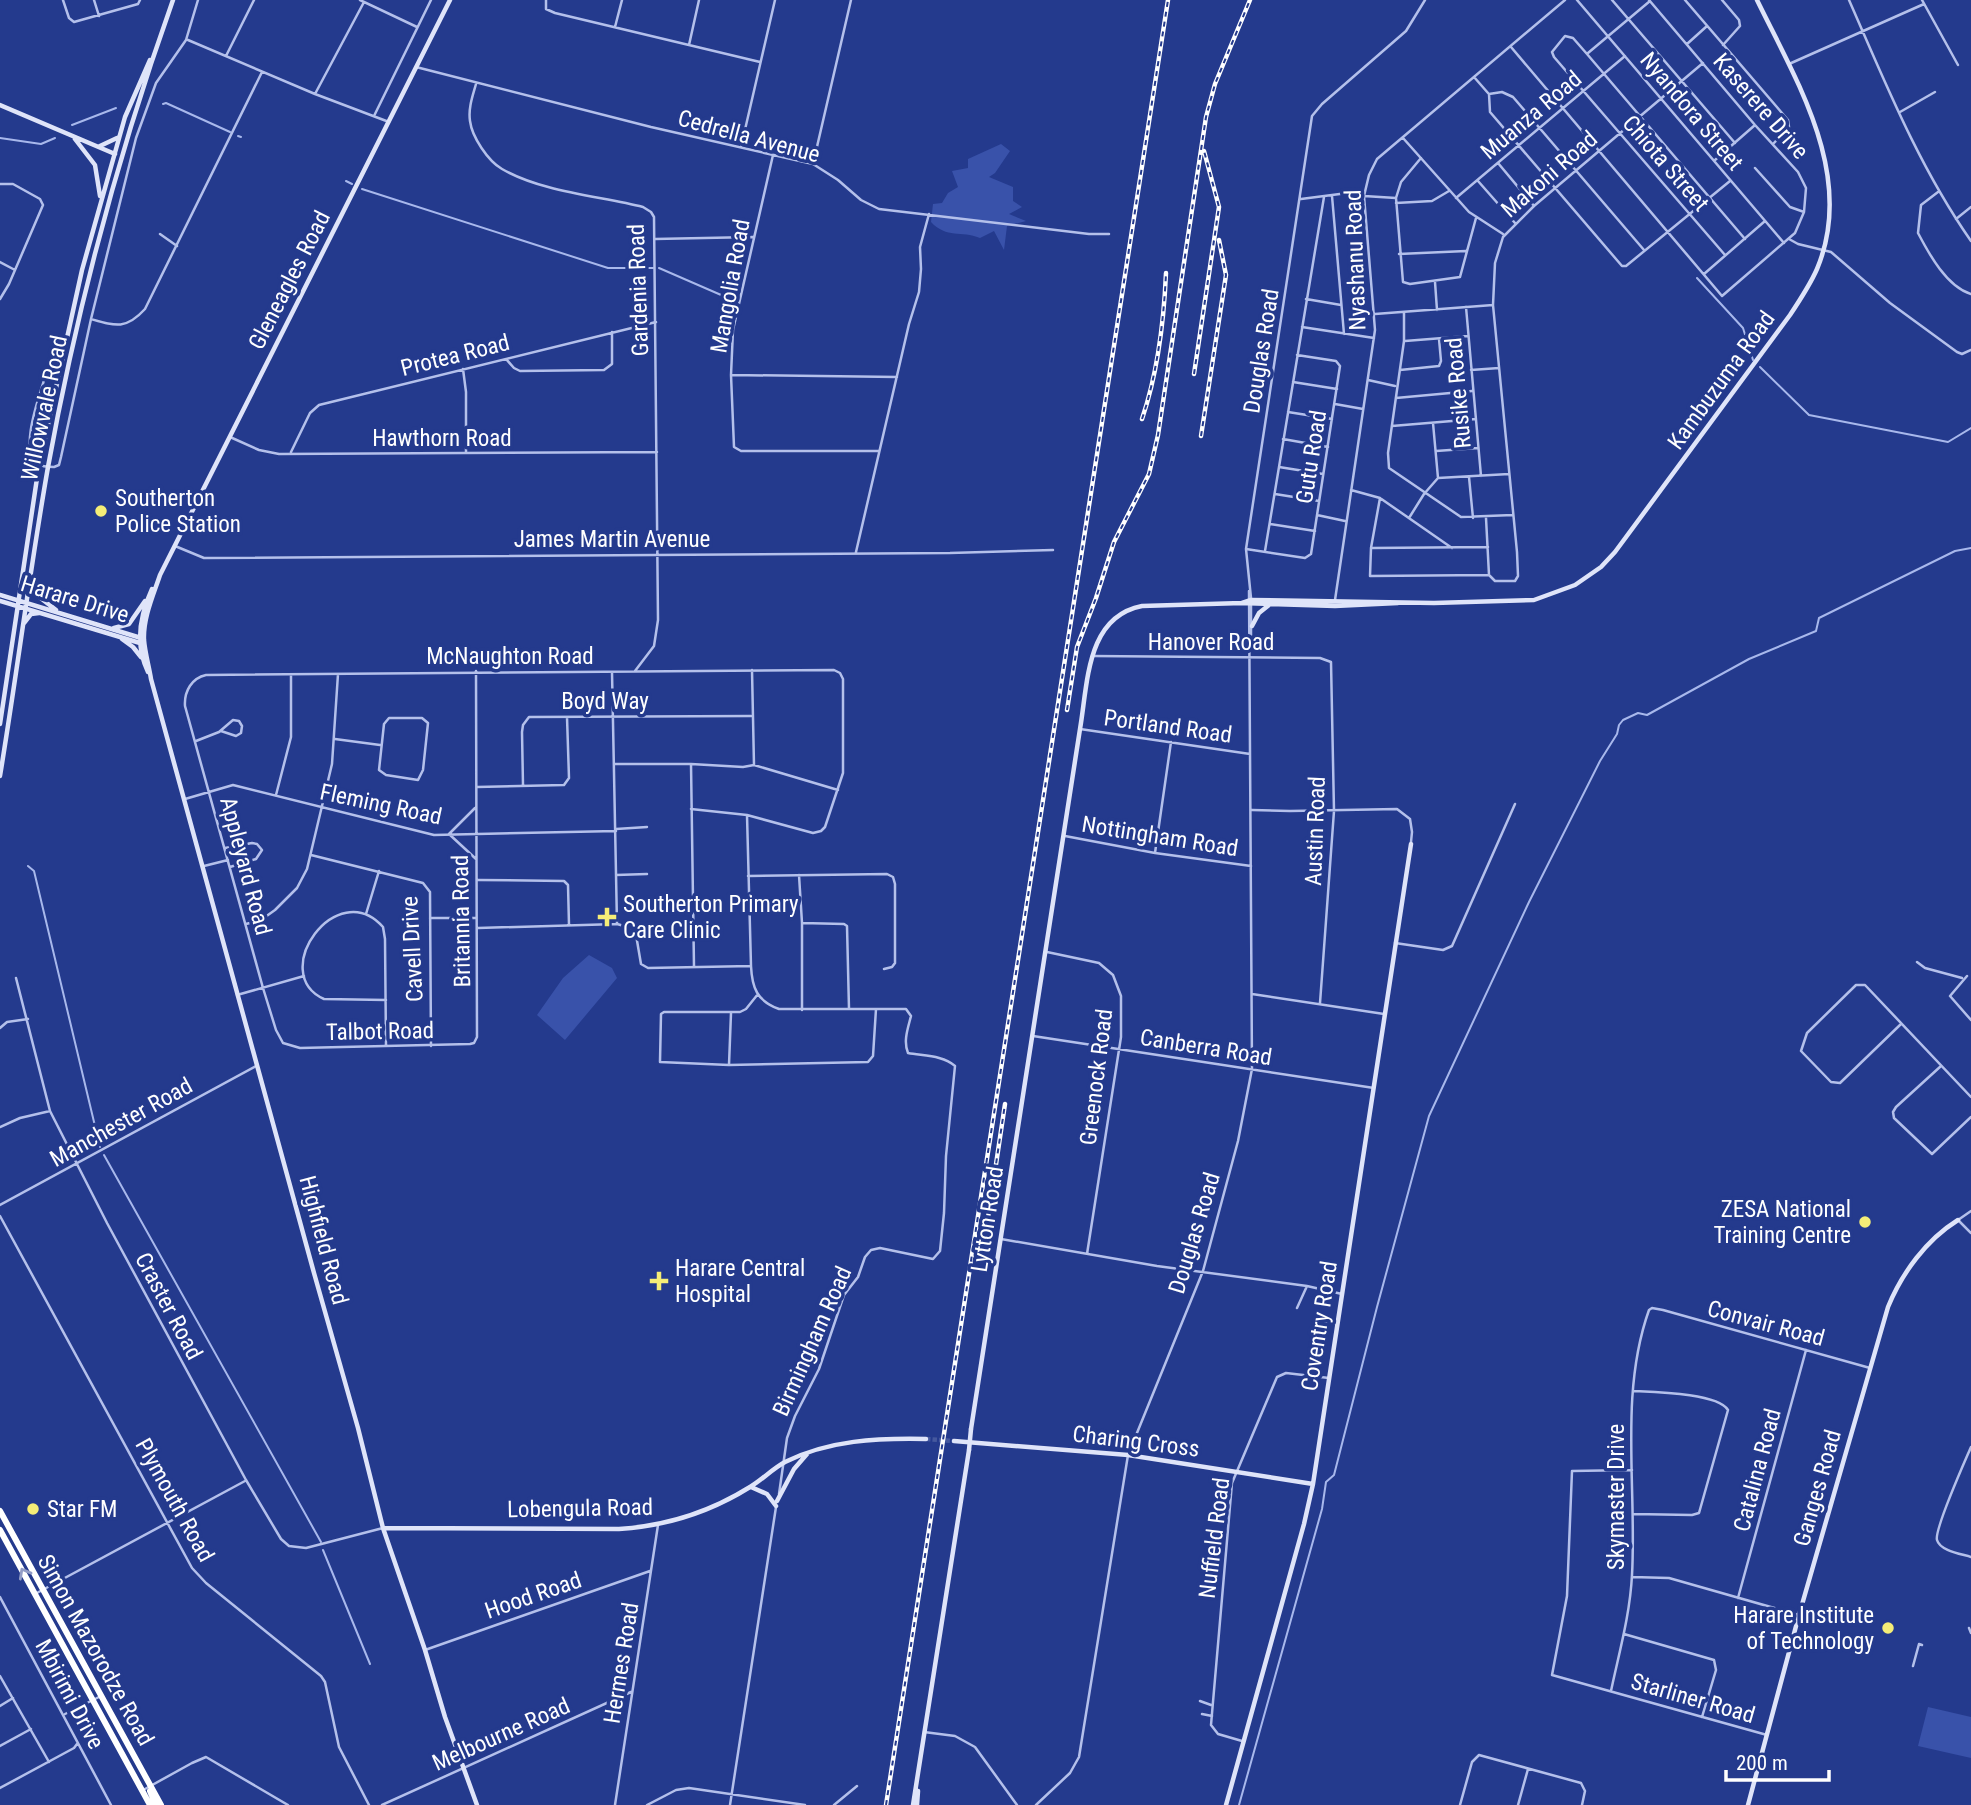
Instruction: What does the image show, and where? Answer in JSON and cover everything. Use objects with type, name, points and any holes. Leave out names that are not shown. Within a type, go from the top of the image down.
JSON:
[{"type":"highway","name":"Simon Mazorodze Road","points":[[0,1511],[161,1805]]},
{"type":"highway","name":"Simon Mazorodze Road","points":[[0,1530],[150,1805]]},
{"type":"highway","points":[[43,1590],[53,1625]]},
{"type":"highway","points":[[151,1786],[150,1794],[156,1805]]},
{"type":"street","points":[[63,0],[69,18],[74,22],[138,4],[141,0]]},
{"type":"street","points":[[94,0],[99,16]]},
{"type":"street","name":"Willowvale Road","points":[[0,776],[21,627],[48,467],[88,284],[121,156],[153,53],[173,0]]},
{"type":"street","points":[[45,377],[30,433],[31,457],[39,465],[57,467],[136,138],[156,83],[186,40],[198,0]]},
{"type":"street","points":[[226,56],[254,0]]},
{"type":"street","points":[[374,116],[431,0]]},
{"type":"street","name":"Gleneagles Road","points":[[142,641],[142,614],[150,595],[450,0]]},
{"type":"street","points":[[545,0],[546,9],[555,13],[760,62]]},
{"type":"street","points":[[615,28],[622,0]]},
{"type":"street","points":[[689,45],[699,0]]},
{"type":"street","points":[[741,147],[775,0]]},
{"type":"street","points":[[813,164],[851,0]]},
{"type":"street","name":"Douglas Road","points":[[1036,1805],[1070,1773],[1082,1747],[1128,1455],[1203,1271],[1238,1142],[1252,1069],[1251,657],[1246,549],[1312,116],[1322,104],[1410,27],[1425,0]]},
{"type":"street","name":"Nyashanu Road","points":[[1335,603],[1374,338],[1375,314],[1364,190],[1375,162],[1565,0]]},
{"type":"street","name":"Nyandora Street","points":[[1577,0],[1784,243]]},
{"type":"street","points":[[1612,0],[1735,143]]},
{"type":"street","points":[[1649,0],[1587,54],[1745,239]]},
{"type":"street","name":"Kaserere Drive","points":[[1649,0],[1798,172],[1807,193],[1804,212]]},
{"type":"street","points":[[1685,0],[1789,122],[1787,129],[1772,144]]},
{"type":"street","points":[[1722,0],[1739,20],[1740,26],[1723,45]]},
{"type":"street","name":"Kambuzuma Road","points":[[1092,656],[1102,630],[1113,618],[1128,609],[1149,605],[1248,602],[1513,602],[1534,600],[1575,585],[1601,567],[1623,542],[1790,315],[1812,279],[1823,251],[1830,214],[1829,174],[1818,135],[1789,64],[1757,0]]},
{"type":"street","points":[[1849,0],[1939,192],[1971,241]]},
{"type":"street","points":[[315,94],[362,1],[417,27]]},
{"type":"street","points":[[1789,64],[1923,2],[1958,65]]},
{"type":"street","points":[[1687,44],[1707,26]]},
{"type":"street","name":"Chiota Street","points":[[1587,54],[1573,38],[1565,36],[1552,52],[1583,92],[1725,256]]},
{"type":"street","points":[[186,40],[389,122]]},
{"type":"street","points":[[1511,47],[1721,296],[1789,239],[1798,229],[1804,212],[1790,206],[1755,168]]},
{"type":"street","name":"Willowvale Road","points":[[0,724],[39,465],[82,270],[113,153],[132,99],[153,53]]},
{"type":"street","name":"Muanza Road","points":[[1456,198],[1625,56]]},
{"type":"street","name":"Makoni Road","points":[[1489,575],[1498,581],[1515,581],[1517,578],[1493,305],[1495,263],[1504,234],[1703,63]]},
{"type":"street","name":"Cedrella Avenue","points":[[416,67],[476,84],[813,164],[874,208],[1024,227],[1109,234]]},
{"type":"street","points":[[91,319],[118,326],[140,314],[149,302],[262,72]]},
{"type":"street","points":[[1474,77],[1489,94],[1490,112],[1621,265],[1626,266],[1730,181]]},
{"type":"street","name":"Gardenia Road","points":[[476,84],[469,112],[470,120],[477,138],[495,164],[505,171],[544,185],[647,209],[654,216],[658,620],[654,646],[635,671]]},
{"type":"street","points":[[1900,112],[1935,92]]},
{"type":"street","points":[[1489,94],[1509,94],[1644,251]]},
{"type":"street","points":[[0,105],[121,156]]},
{"type":"street","points":[[1714,160],[1755,125]]},
{"type":"street","points":[[72,136],[95,165],[100,200]]},
{"type":"street","points":[[99,146],[119,137]]},
{"type":"street","points":[[1403,138],[1476,218],[1504,234]]},
{"type":"street","name":"Mangolia Road","points":[[773,155],[733,330],[732,439],[736,449],[878,451]]},
{"type":"street","points":[[1421,158],[1401,182],[1396,198],[1399,254],[1402,280],[1405,284],[1460,277],[1476,218]]},
{"type":"street","points":[[1498,163],[1534,206]]},
{"type":"street","points":[[1478,180],[1515,223]]},
{"type":"street","points":[[0,184],[13,184],[43,202],[0,299]]},
{"type":"street","points":[[1301,199],[1332,197],[1364,190]]},
{"type":"street","points":[[1396,203],[1432,201],[1449,190]]},
{"type":"street","points":[[1939,192],[1921,205],[1918,233],[1949,279],[1962,291],[1971,294]]},
{"type":"street","points":[[1364,196],[1396,198]]},
{"type":"street","points":[[1246,549],[1265,551],[1324,197]]},
{"type":"street","points":[[1332,197],[1344,334]]},
{"type":"street","points":[[1956,219],[1971,207]]},
{"type":"street","points":[[855,552],[919,292],[920,247],[929,214]]},
{"type":"street","points":[[1704,274],[1765,221]]},
{"type":"street","points":[[160,234],[177,246]]},
{"type":"street","points":[[655,239],[753,237]]},
{"type":"street","points":[[1789,239],[1831,252],[1890,303],[1957,352],[1962,354],[1971,350]]},
{"type":"street","points":[[1399,254],[1466,251]]},
{"type":"street","points":[[0,262],[15,270]]},
{"type":"street","points":[[1435,282],[1437,310]]},
{"type":"street","points":[[1306,299],[1342,305]]},
{"type":"street","points":[[1375,314],[1493,305]]},
{"type":"street","name":"Rusike Road","points":[[1466,307],[1481,476]]},
{"type":"street","points":[[1404,313],[1404,341],[1388,453],[1389,468],[1456,515],[1473,518],[1513,515]]},
{"type":"street","name":"Protea Road","points":[[290,454],[310,413],[319,405],[656,322]]},
{"type":"street","points":[[1302,327],[1374,338]]},
{"type":"street","points":[[506,359],[520,371],[607,369],[612,361],[612,332]]},
{"type":"street","points":[[1404,341],[1468,336]]},
{"type":"street","points":[[1400,370],[1439,366],[1439,339]]},
{"type":"street","name":"Gutu Road","points":[[1265,551],[1305,558],[1311,554],[1320,501],[1340,366],[1336,361],[1297,355]]},
{"type":"street","points":[[1471,370],[1499,368]]},
{"type":"street","points":[[463,369],[466,392],[466,453]]},
{"type":"street","points":[[731,376],[897,377]]},
{"type":"street","points":[[1368,380],[1397,386]]},
{"type":"street","points":[[1293,382],[1337,390]]},
{"type":"street","points":[[1396,398],[1472,391]]},
{"type":"street","points":[[1335,404],[1363,409]]},
{"type":"street","points":[[1288,412],[1332,419]]},
{"type":"street","points":[[1392,426],[1476,419]]},
{"type":"street","points":[[1409,518],[1438,478],[1433,423]]},
{"type":"street","name":"Hawthorn Road","points":[[230,438],[268,453],[290,454],[657,452]]},
{"type":"street","points":[[1283,439],[1328,447]]},
{"type":"street","points":[[1436,451],[1478,448]]},
{"type":"street","points":[[1279,467],[1323,474]]},
{"type":"street","points":[[1438,478],[1509,474]]},
{"type":"street","points":[[1469,477],[1473,518]]},
{"type":"street","points":[[1351,489],[1380,498],[1452,548]]},
{"type":"street","points":[[1275,494],[1320,501]]},
{"type":"street","points":[[1380,498],[1371,548],[1369,574],[1372,576],[1489,575],[1486,518]]},
{"type":"street","points":[[1317,515],[1346,521]]},
{"type":"street","points":[[1270,524],[1315,531]]},
{"type":"street","name":"James Martin Avenue","points":[[175,546],[204,558],[1053,550]]},
{"type":"street","points":[[1371,548],[1488,547]]},
{"type":"street","points":[[31,572],[38,596],[61,613]]},
{"type":"street","name":"Gleneagles Road","points":[[142,641],[160,575]]},
{"type":"street","points":[[15,621],[1,598],[14,593],[20,586]]},
{"type":"street","points":[[110,628],[129,624],[150,595]]},
{"type":"street","name":"Harare Drive","points":[[1,598],[61,613],[142,641]]},
{"type":"street","name":"Douglas Road","points":[[1248,602],[1252,626],[1250,640]]},
{"type":"street","name":"Kambuzuma Road","points":[[1248,602],[1270,605],[1335,603]]},
{"type":"street","name":"Harare Drive","points":[[25,605],[43,613],[142,641]]},
{"type":"street","points":[[1252,626],[1258,613],[1270,605]]},
{"type":"street","points":[[21,627],[31,614],[43,613]]},
{"type":"street","points":[[118,636],[133,647],[143,661]]},
{"type":"street","name":"Highfield Road","points":[[142,641],[143,661],[151,679]]},
{"type":"street","name":"Highfield Road","points":[[142,641],[383,1528],[477,1805]]},
{"type":"street","name":"Hanover Road","points":[[1092,656],[1328,660]]},
{"type":"street","name":"Lytton Road","points":[[915,1805],[924,1732],[1092,656]]},
{"type":"street","name":"Austin Road","points":[[1320,1003],[1334,811],[1332,666],[1328,660]]},
{"type":"street","points":[[752,670],[754,765]]},
{"type":"street","name":"McNaughton Road","points":[[187,691],[197,678],[206,675],[834,670],[840,673],[843,679],[844,765],[838,790]]},
{"type":"street","name":"Britannia Road","points":[[474,1043],[478,1033],[476,671]]},
{"type":"street","points":[[612,672],[617,924]]},
{"type":"street","points":[[246,924],[266,917],[287,898],[301,881],[311,855],[335,739],[338,674]]},
{"type":"street","points":[[275,796],[291,737],[291,675]]},
{"type":"street","name":"Appleyard Road","points":[[187,691],[186,706],[263,988],[276,1030],[282,1043],[288,1046]]},
{"type":"street","name":"Boyd Way","points":[[523,785],[522,732],[525,720],[529,717],[751,716]]},
{"type":"street","points":[[477,787],[564,785],[568,782],[567,717]]},
{"type":"street","points":[[389,718],[422,718],[428,723],[423,770],[418,780],[382,774],[379,766],[380,745],[384,724],[389,718]]},
{"type":"street","points":[[195,741],[220,731],[233,720],[239,721],[242,726],[241,733],[236,736],[220,731]]},
{"type":"street","name":"Portland Road","points":[[1080,729],[1251,754]]},
{"type":"street","points":[[335,739],[380,745]]},
{"type":"street","points":[[1155,853],[1171,742]]},
{"type":"street","points":[[615,764],[754,765],[838,790],[825,827],[813,833],[747,815],[691,809]]},
{"type":"street","points":[[691,764],[694,967]]},
{"type":"street","name":"Fleming Road","points":[[185,799],[233,785],[422,833],[616,830],[647,827]]},
{"type":"street","points":[[1395,943],[1443,950],[1456,942],[1481,877],[1515,804]]},
{"type":"street","points":[[477,806],[449,834],[477,859]]},
{"type":"street","points":[[1252,810],[1397,809],[1410,819],[1411,844]]},
{"type":"street","points":[[747,815],[753,988],[774,1007],[802,1010],[876,1009],[873,1056],[868,1062],[730,1065],[660,1062],[659,1019],[664,1012],[732,1013],[746,1009],[758,994]]},
{"type":"street","name":"Nottingham Road","points":[[1065,836],[1155,853],[1251,866]]},
{"type":"street","points":[[225,848],[252,843],[262,850],[256,859],[230,867]]},
{"type":"street","name":"Coventry Road","points":[[1227,1805],[1313,1484],[1411,844]]},
{"type":"street","name":"Cavell Drive","points":[[311,855],[423,883],[430,891],[431,1046]]},
{"type":"street","points":[[203,866],[228,860]]},
{"type":"street","points":[[366,914],[379,871]]},
{"type":"street","points":[[616,875],[647,874]]},
{"type":"street","points":[[748,876],[887,874],[893,877],[895,962],[892,967],[884,969]]},
{"type":"street","points":[[799,875],[802,1010]]},
{"type":"street","points":[[478,880],[564,881],[568,885],[569,927]]},
{"type":"street","points":[[386,1000],[324,999],[313,992],[304,976],[305,948],[323,926],[335,917],[346,912],[366,914],[382,925],[384,930],[386,1000],[386,1046]]},
{"type":"street","points":[[430,918],[477,918]]},
{"type":"street","points":[[802,923],[847,926],[849,1009]]},
{"type":"street","points":[[477,928],[617,924],[635,929],[641,964],[644,967],[751,966]]},
{"type":"street","name":"Greenock Road","points":[[1047,952],[1096,961],[1113,975],[1121,996],[1119,1049],[1087,1254]]},
{"type":"street","points":[[1917,962],[1925,968],[1965,978],[1951,993],[1950,998],[1971,1020]]},
{"type":"street","points":[[237,995],[304,976]]},
{"type":"street","name":"Craster Road","points":[[16,978],[50,1111],[246,1480],[281,1539],[289,1546],[306,1548],[383,1528]]},
{"type":"street","points":[[1900,1024],[1840,1083],[1831,1083],[1801,1051],[1807,1033],[1861,983],[1971,1097]]},
{"type":"street","points":[[1252,994],[1385,1014]]},
{"type":"street","name":"Birmingham Road","points":[[730,1805],[787,1437],[823,1359],[844,1295],[858,1276],[865,1257],[871,1250],[880,1248],[933,1259],[940,1251],[955,1066],[951,1062],[930,1056],[908,1053],[905,1047],[911,1016],[906,1009],[876,1009]]},
{"type":"street","points":[[730,1065],[732,1013]]},
{"type":"street","points":[[0,1028],[7,1022],[28,1018]]},
{"type":"street","name":"Canberra Road","points":[[1033,1036],[1374,1088]]},
{"type":"street","name":"Talbot Road","points":[[288,1046],[431,1046],[474,1043]]},
{"type":"street","name":"Manchester Road","points":[[0,1205],[257,1066]]},
{"type":"street","points":[[1941,1066],[1896,1107],[1894,1118],[1932,1154],[1971,1117]]},
{"type":"street","points":[[0,1127],[20,1118],[50,1111]]},
{"type":"street","name":"Ganges Road","points":[[1748,1805],[1885,1314],[1896,1289],[1915,1260],[1937,1235],[1971,1211]]},
{"type":"street","name":"Plymouth Road","points":[[0,1216],[197,1575],[321,1676],[328,1688],[339,1747],[369,1805]]},
{"type":"street","points":[[1958,1220],[1971,1233]]},
{"type":"street","points":[[1001,1240],[1157,1266],[1307,1286],[1342,1294]]},
{"type":"street","points":[[1297,1308],[1307,1286]]},
{"type":"street","name":"Skymaster Drive","points":[[1611,1691],[1624,1634],[1632,1577],[1633,1391],[1648,1312],[1650,1308],[1655,1308]]},
{"type":"street","name":"Convair Road","points":[[1655,1308],[1870,1368]]},
{"type":"street","points":[[1322,1322],[1336,1324]]},
{"type":"street","name":"Catalina Road","points":[[1738,1598],[1806,1350]]},
{"type":"street","name":"Nuffield Road","points":[[1212,1716],[1232,1483],[1277,1377],[1286,1373],[1329,1378]]},
{"type":"street","points":[[1632,1514],[1699,1513],[1728,1410],[1723,1404],[1690,1395],[1633,1391]]},
{"type":"street","name":"Lobengula Road","points":[[383,1528],[619,1529],[658,1525],[702,1512],[750,1487],[784,1463],[808,1453],[849,1441],[883,1438],[926,1439]]},
{"type":"street","name":"Charing Cross","points":[[954,1441],[1128,1455],[1313,1484]]},
{"type":"street","points":[[1971,1447],[1942,1519],[1937,1542],[1971,1558]]},
{"type":"street","points":[[750,1487],[767,1494],[777,1504],[794,1469],[808,1453]]},
{"type":"street","name":"Starliner Road","points":[[1633,1470],[1572,1471],[1567,1596],[1552,1675],[1768,1735]]},
{"type":"street","points":[[35,1594],[246,1480]]},
{"type":"street","name":"Hermes Road","points":[[615,1805],[658,1525]]},
{"type":"street","name":"Hood Road","points":[[425,1650],[650,1570]]},
{"type":"street","points":[[1632,1577],[1668,1578],[1799,1615]]},
{"type":"street","name":"Mbirimi Drive","points":[[0,1597],[65,1714],[78,1739],[77,1744],[111,1805]]},
{"type":"street","points":[[1969,1628],[1971,1633]]},
{"type":"street","points":[[1624,1634],[1714,1660],[1717,1667],[1702,1717]]},
{"type":"street","points":[[1913,1666],[1919,1644],[1922,1645]]},
{"type":"street","points":[[0,1676],[49,1762]]},
{"type":"street","name":"Melbourne Road","points":[[382,1805],[633,1692]]},
{"type":"street","points":[[65,1714],[101,1696]]},
{"type":"street","points":[[0,1706],[12,1698]]},
{"type":"street","points":[[1200,1701],[1212,1705]]},
{"type":"street","points":[[1202,1714],[1212,1716],[1211,1725],[1218,1734],[1244,1742]]},
{"type":"street","points":[[0,1746],[31,1729]]},
{"type":"street","points":[[924,1732],[955,1736],[975,1747],[1017,1805]]},
{"type":"street","points":[[0,1788],[77,1744]]},
{"type":"street","points":[[1460,1805],[1477,1755],[1581,1783],[1584,1788],[1582,1805]]},
{"type":"street","points":[[142,1791],[206,1758],[288,1805]]},
{"type":"street","points":[[1518,1805],[1528,1769]]},
{"type":"street","points":[[834,1805],[856,1786]]},
{"type":"street","points":[[647,1805],[681,1789],[805,1805]]},
{"type":"shaded area","points":[[1001,144],[1010,151],[995,173],[989,177],[1013,187],[1013,201],[1022,207],[1009,214],[1026,221],[1007,226],[1004,250],[994,231],[980,238],[943,231],[931,222],[933,204],[942,203],[948,193],[958,187],[952,171],[968,168],[968,159]]},
{"type":"shaded area","points":[[589,955],[612,968],[617,978],[565,1040],[537,1015],[563,978]]},
{"type":"shaded area","points":[[1928,1707],[1971,1717],[1971,1758],[1918,1746]]},
{"type":"waterway","points":[[163,104],[230,132]]},
{"type":"waterway","points":[[72,125],[116,108]]},
{"type":"waterway","points":[[0,138],[41,144],[55,138]]},
{"type":"waterway","points":[[346,181],[352,184]]},
{"type":"waterway","points":[[362,189],[608,268],[653,268]]},
{"type":"waterway","points":[[659,268],[728,298]]},
{"type":"waterway","points":[[1697,278],[1743,328],[1753,360]]},
{"type":"waterway","points":[[1760,367],[1809,415],[1948,442],[1971,428]]},
{"type":"waterway","points":[[1239,1805],[1322,1509],[1326,1482],[1334,1475],[1429,1116],[1529,902],[1600,761],[1617,734],[1619,725],[1638,713],[1647,715],[1749,659],[1816,631],[1819,618],[1955,551],[1971,548]]},
{"type":"waterway","points":[[28,866],[34,871],[100,1147]]},
{"type":"waterway","points":[[104,1155],[321,1542]]},
{"type":"waterway","points":[[323,1550],[370,1664]]},
{"type":"tunnel","points":[[926,1439],[954,1441]]},
{"type":"railway","points":[[886,1805],[1168,0]]},
{"type":"railway","points":[[1067,710],[1077,647],[1114,542],[1149,474],[1158,435],[1206,117],[1215,84],[1250,0]]},
{"type":"railway","points":[[1194,374],[1219,207],[1204,151]]},
{"type":"railway","points":[[1201,436],[1226,275],[1219,240]]},
{"type":"railway","points":[[1142,419],[1159,347],[1166,273]]},
{"type":"railway","points":[[982,1242],[1005,1104]]},
{"type":"place","name":"Southerton Police Station","points":[[101,511]]},
{"type":"place","name":"Southerton Primary Care Clinic","points":[[607,917]]},
{"type":"place","name":"ZESA National Training Centre","points":[[1865,1222]]},
{"type":"place","name":"Harare Central Hospital","points":[[659,1281]]},
{"type":"place","name":"Star FM","points":[[33,1509]]},
{"type":"place","name":"Harare Institute of Technology","points":[[1888,1628]]}]
